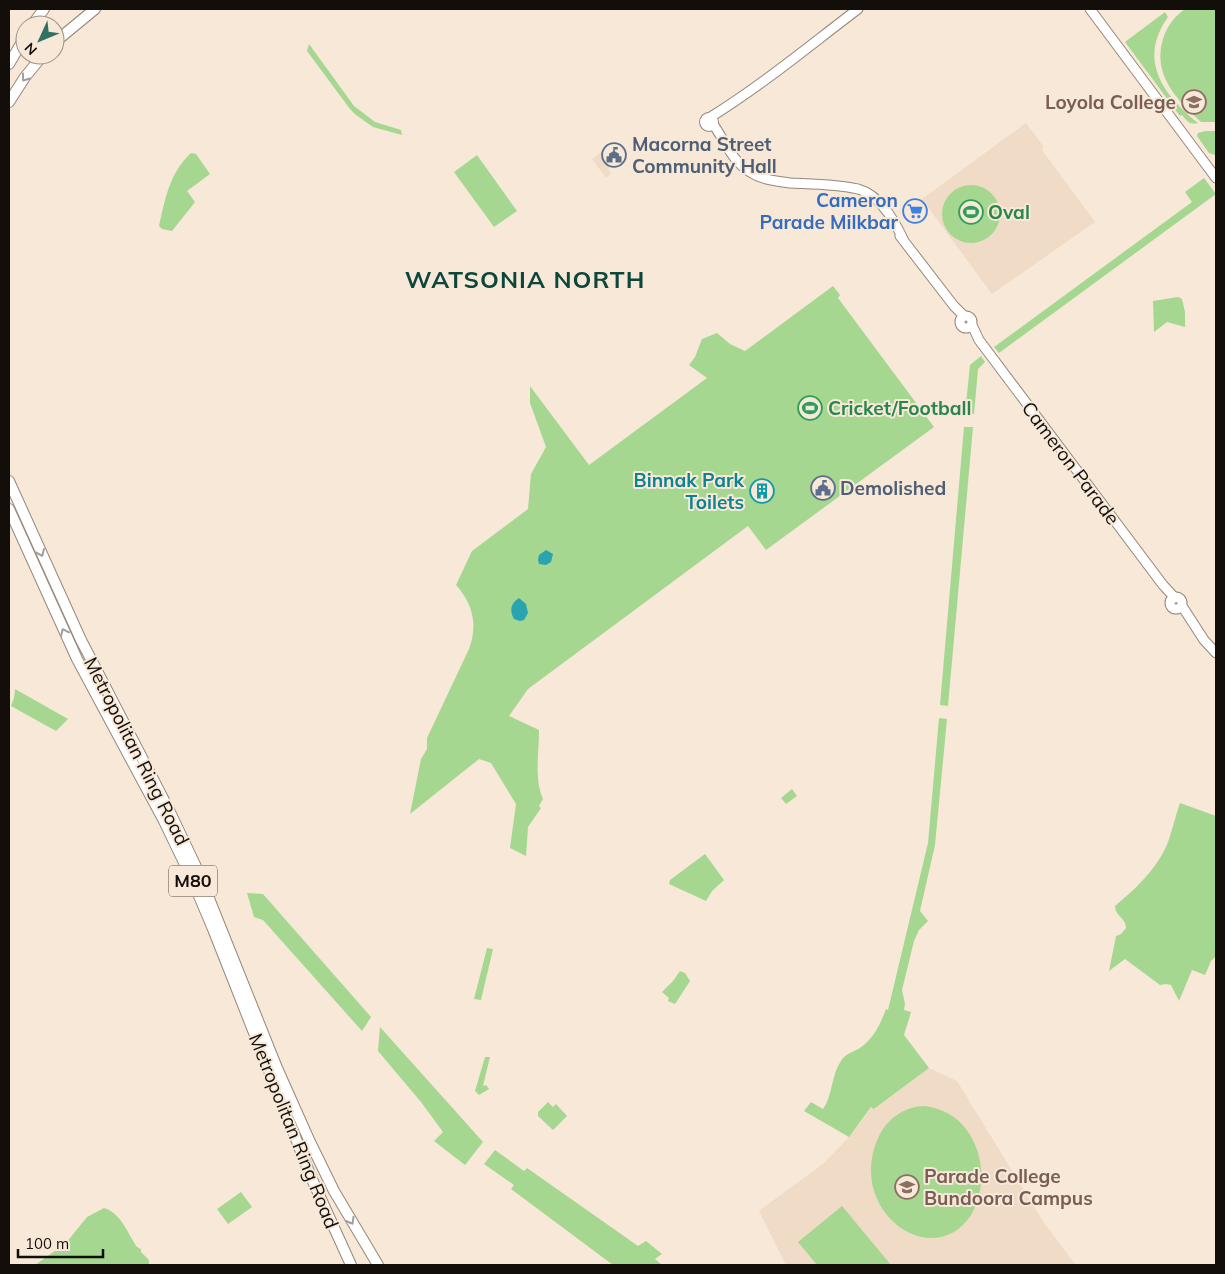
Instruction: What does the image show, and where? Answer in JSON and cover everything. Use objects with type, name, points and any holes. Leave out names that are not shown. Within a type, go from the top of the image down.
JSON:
[{"type":"highway","points":[[65,34],[95,9]]},
{"type":"highway","points":[[9,102],[35,65]]},
{"type":"highway","name":"M80","points":[[9,470],[21,508]]},
{"type":"highway","name":"Metropolitan Ring Road","points":[[9,481],[84,648],[168,808],[198,871],[277,1068],[310,1142],[339,1200],[378,1265]]},
{"type":"highway","name":"Metropolitan Ring Road","points":[[9,509],[77,659],[155,804],[191,877],[311,1177],[350,1265]]},
{"type":"highway","points":[[9,519],[27,552]]},
{"type":"street","name":"Cameron Parade","points":[[858,9],[730,105],[711,123],[728,149],[743,167],[753,174],[764,179],[847,188],[864,192],[878,202],[962,318],[961,327],[969,327],[1173,599],[1182,600],[1180,607],[1208,645],[1216,652]]},
{"type":"street","points":[[1090,9],[1216,178]]},
{"type":"shaded area","points":[[1026,123],[1044,147],[1042,150],[1095,222],[992,294],[922,199]]},
{"type":"shaded area","points":[[605,149],[615,164],[608,169],[611,174],[606,178],[592,159]]},
{"type":"shaded area","name":"Parade College Bundoora Campus","points":[[929,1068],[957,1081],[1044,1223],[1076,1265],[786,1265],[759,1211],[824,1163],[849,1137],[872,1107],[875,1109]]},
{"type":"green space","name":"Loyola College","points":[[1185,9],[1216,9],[1216,122],[1201,122],[1183,105],[1169,86],[1164,75],[1160,52],[1163,39],[1171,22]]},
{"type":"green space","points":[[1165,12],[1168,17],[1159,32],[1155,47],[1158,75],[1174,100],[1198,123],[1190,123],[1182,115],[1180,116],[1125,42]]},
{"type":"green space","points":[[309,44],[354,106],[375,122],[401,130],[402,135],[373,127],[356,115],[307,51]]},
{"type":"green space","points":[[1216,131],[1216,155],[1209,153],[1197,136],[1198,133]]},
{"type":"green space","points":[[191,153],[196,154],[210,174],[187,191],[195,202],[172,231],[162,229],[159,226],[169,186],[184,160]]},
{"type":"green space","points":[[477,155],[517,211],[494,227],[454,172]]},
{"type":"green space","points":[[1204,178],[1216,194],[999,353],[994,347],[1192,202],[1185,192]]},
{"type":"green space","name":"Oval","points":[[971,185],[982,187],[995,198],[1000,214],[998,225],[987,238],[971,243],[960,241],[947,230],[942,214],[944,203],[955,190]]},
{"type":"green space","points":[[833,286],[840,295],[838,298],[934,427],[766,550],[748,526],[528,689],[509,716],[539,730],[538,774],[543,799],[539,806],[541,808],[528,827],[526,856],[510,848],[516,804],[491,763],[479,759],[410,814],[421,759],[427,749],[427,738],[472,640],[473,623],[470,607],[456,585],[472,551],[528,509],[531,474],[546,447],[530,403],[530,386],[589,465],[707,378],[689,365],[695,357],[702,339],[717,333],[730,344],[745,351]]},
{"type":"green space","points":[[1178,297],[1182,299],[1185,312],[1185,327],[1167,322],[1154,332],[1153,301]]},
{"type":"green space","points":[[981,356],[985,362],[978,369],[974,414],[965,414],[970,365]]},
{"type":"green space","points":[[964,427],[973,427],[948,706],[940,705]]},
{"type":"green space","points":[[15,689],[68,719],[56,731],[11,706]]},
{"type":"green space","points":[[939,718],[947,719],[935,845],[920,911],[928,921],[919,930],[914,941],[902,990],[905,1004],[904,1010],[911,1012],[904,1035],[929,1068],[874,1109],[871,1107],[849,1137],[804,1111],[811,1102],[823,1109],[829,1098],[835,1072],[841,1061],[869,1040],[879,1026],[886,1009],[888,1010],[928,843]]},
{"type":"green space","points":[[792,789],[797,796],[786,804],[781,798]]},
{"type":"green space","points":[[1180,803],[1216,816],[1216,956],[1211,961],[1205,975],[1192,970],[1179,1001],[1171,985],[1160,985],[1125,959],[1109,971],[1116,936],[1121,934],[1126,928],[1115,906],[1144,880],[1156,864],[1168,842]]},
{"type":"green space","points":[[705,854],[724,880],[712,891],[706,901],[669,884],[670,880]]},
{"type":"green space","points":[[247,893],[263,894],[371,1017],[362,1031],[263,920],[254,917]]},
{"type":"green space","points":[[487,948],[493,949],[481,1000],[474,999]]},
{"type":"green space","points":[[680,971],[685,973],[690,981],[675,1004],[668,1001],[669,998],[662,992]]},
{"type":"green space","points":[[380,1027],[483,1142],[465,1165],[434,1141],[443,1132],[421,1102],[378,1051]]},
{"type":"green space","points":[[485,1057],[490,1057],[483,1086],[486,1085],[489,1089],[479,1095],[475,1091]]},
{"type":"green space","points":[[548,1102],[553,1107],[556,1104],[567,1116],[553,1130],[538,1116],[538,1112]]},
{"type":"green space","points":[[924,1106],[942,1110],[957,1119],[968,1132],[976,1147],[980,1164],[981,1181],[978,1199],[971,1215],[954,1232],[935,1238],[916,1235],[897,1225],[882,1209],[873,1188],[871,1163],[879,1136],[887,1124],[903,1111]]},
{"type":"green space","points":[[495,1150],[524,1171],[527,1168],[638,1246],[646,1241],[662,1254],[655,1259],[662,1265],[613,1265],[511,1189],[514,1185],[484,1164]]},
{"type":"green space","points":[[241,1192],[252,1207],[228,1224],[217,1209]]},
{"type":"green space","points":[[842,1206],[891,1265],[817,1265],[798,1242]]},
{"type":"green space","points":[[104,1208],[120,1219],[137,1247],[141,1249],[141,1252],[149,1260],[149,1265],[35,1265],[66,1243],[87,1217]]},
{"type":"water","points":[[546,550],[553,554],[551,562],[546,565],[539,564],[539,555]]},
{"type":"water","points":[[519,598],[526,604],[528,613],[524,620],[520,621],[514,619],[511,610],[514,602]]},
{"type":"place","name":"Loyola College","points":[[1194,102]]},
{"type":"place","name":"Macorna Street Community Hall","points":[[614,155]]},
{"type":"place","name":"Cameron Parade Milkbar","points":[[915,211]]},
{"type":"place","name":"Oval","points":[[971,212]]},
{"type":"place","name":"Cricket/Football","points":[[810,408]]},
{"type":"place","name":"Demolished","points":[[823,488]]},
{"type":"place","name":"Binnak Park Toilets","points":[[762,491]]},
{"type":"place","name":"Parade College Bundoora Campus","points":[[907,1187]]},
{"type":"district","name":"WATSONIA NORTH","points":[[525,280]]}]
